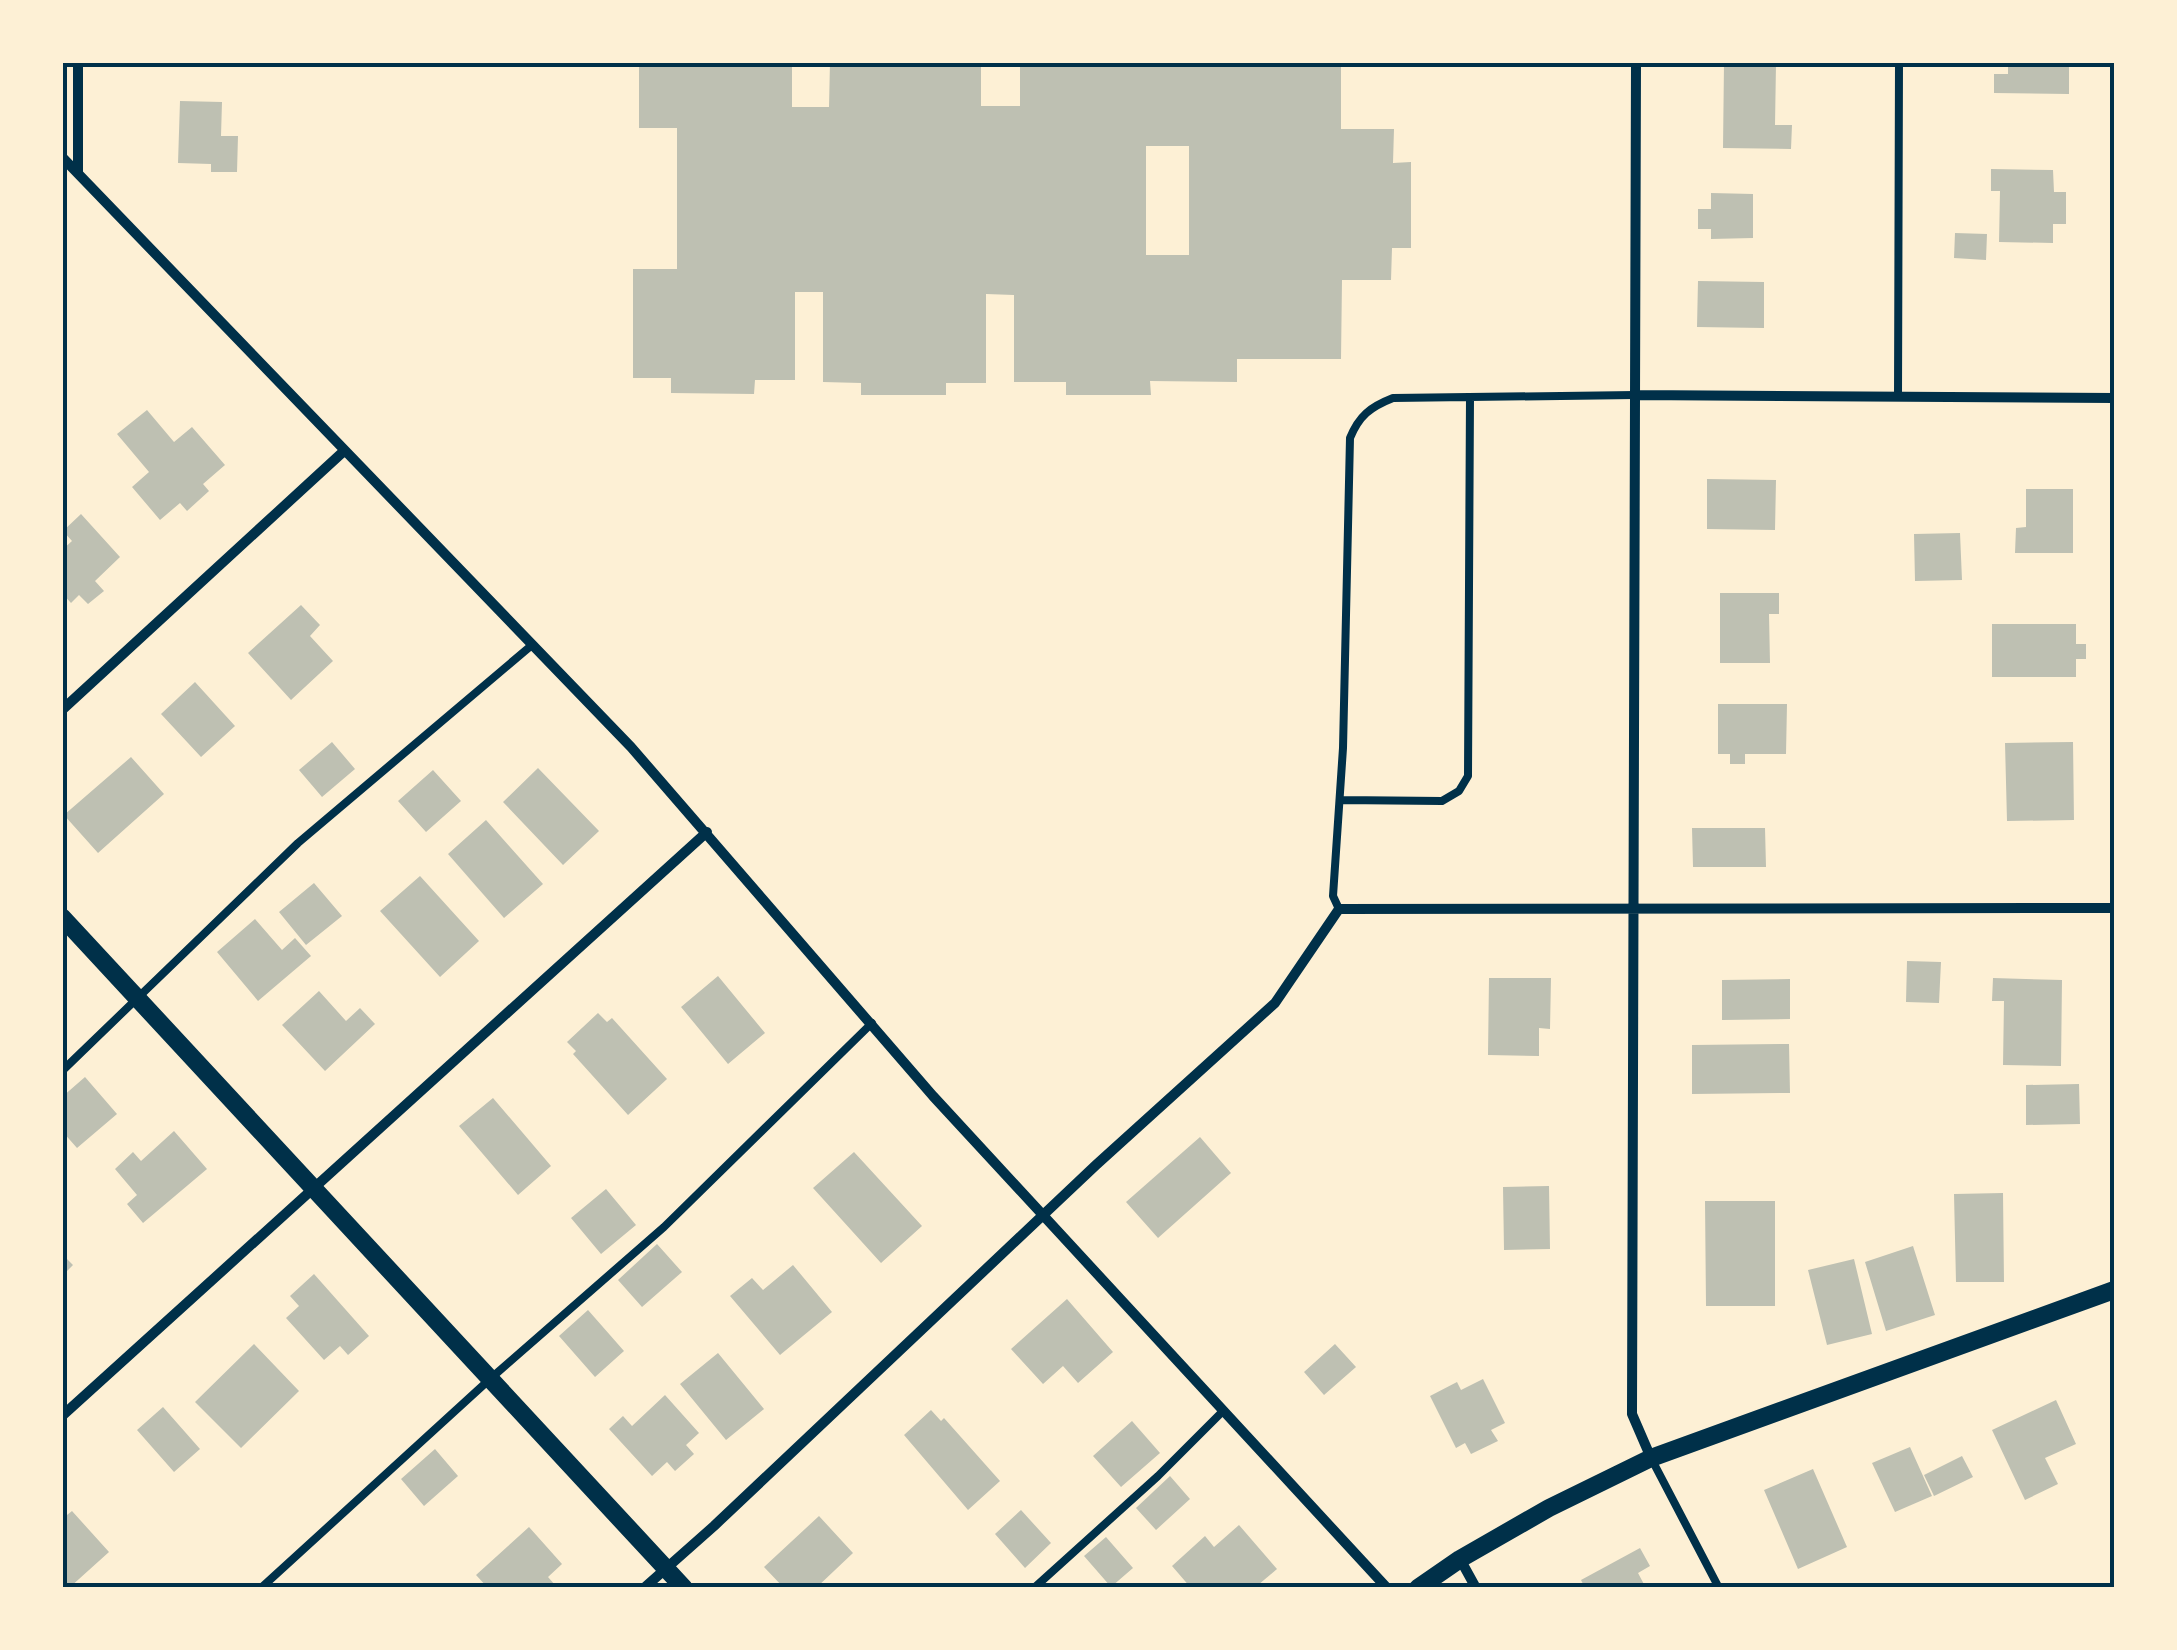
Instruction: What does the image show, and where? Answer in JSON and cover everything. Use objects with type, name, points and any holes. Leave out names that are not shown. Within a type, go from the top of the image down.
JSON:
[{"type":"street","points":[[78,62],[78,173]]},
{"type":"street","points":[[1636,62],[1632,1414],[1652,1458]]},
{"type":"street","points":[[62,157],[707,832],[1044,1218],[1387,1588]]},
{"type":"street","points":[[1635,395],[2114,398]]},
{"type":"street","points":[[62,710],[344,452]]},
{"type":"street","points":[[62,1416],[707,832]]},
{"type":"street","points":[[644,1588],[1275,1003],[1339,908],[2114,908]]},
{"type":"street","points":[[62,917],[684,1588]]},
{"type":"street","points":[[1418,1588],[1549,1508],[1652,1458],[2114,1290]]},
{"type":"street","points":[[1460,1559],[1476,1588]]},
{"type":"lane","points":[[1898,396],[1900,62]]},
{"type":"lane","points":[[1339,908],[1333,896],[1340,800],[1350,438],[1356,422],[1372,406],[1392,398],[1635,395]]},
{"type":"lane","points":[[1340,800],[1442,801],[1458,790],[1468,776],[1470,397]]},
{"type":"lane","points":[[62,1071],[298,844],[532,645]]},
{"type":"lane","points":[[260,1588],[490,1378],[664,1228],[872,1023]]},
{"type":"lane","points":[[1034,1588],[1222,1412]]},
{"type":"lane","points":[[1652,1458],[1720,1588]]},
{"type":"building","points":[[639,62],[792,62],[792,107],[829,107],[830,62],[981,62],[981,106],[1020,106],[1020,62],[1341,62],[1341,129],[1394,129],[1393,163],[1411,162],[1411,248],[1392,248],[1391,280],[1342,280],[1341,359],[1237,359],[1237,382],[1150,381],[1151,395],[1066,395],[1066,382],[1014,382],[1014,295],[986,294],[986,383],[946,383],[946,395],[861,395],[861,383],[823,382],[823,292],[795,292],[795,380],[755,380],[754,394],[671,393],[671,378],[633,378],[633,269],[677,269],[677,128],[639,128]],"holes":[[[1146,146],[1189,146],[1189,255],[1146,255]]]},
{"type":"building","points":[[2008,62],[2069,62],[2069,94],[1994,93],[1994,74],[2008,74]]},
{"type":"building","points":[[1724,63],[1776,64],[1775,125],[1792,125],[1791,149],[1723,148]]},
{"type":"building","points":[[180,101],[222,102],[221,136],[238,136],[237,172],[211,172],[211,164],[178,163]]},
{"type":"building","points":[[1991,169],[2053,170],[2054,192],[2066,192],[2066,224],[2053,224],[2053,243],[1999,242],[2000,191],[1991,191]]},
{"type":"building","points":[[1711,193],[1753,194],[1753,238],[1711,239],[1711,229],[1698,229],[1698,209],[1711,209]]},
{"type":"building","points":[[1955,233],[1987,234],[1986,260],[1954,258]]},
{"type":"building","points":[[1698,281],[1764,282],[1764,328],[1697,327]]},
{"type":"building","points":[[147,410],[174,442],[192,427],[225,465],[203,484],[209,491],[187,511],[180,503],[160,520],[132,487],[149,472],[117,434]]},
{"type":"building","points":[[1707,479],[1776,480],[1775,530],[1707,529]]},
{"type":"building","points":[[2026,489],[2073,489],[2073,553],[2015,553],[2016,528],[2026,527]]},
{"type":"building","points":[[81,514],[120,557],[95,581],[104,591],[88,604],[79,595],[71,603],[62,593],[62,550],[72,541],[63,531]]},
{"type":"building","points":[[1960,533],[1962,580],[1915,581],[1914,534]]},
{"type":"building","points":[[1720,593],[1779,593],[1779,614],[1769,614],[1770,663],[1720,663]]},
{"type":"building","points":[[301,605],[320,625],[310,636],[333,661],[291,700],[248,653]]},
{"type":"building","points":[[1992,624],[2076,624],[2076,644],[2086,644],[2086,659],[2076,659],[2076,677],[1992,677]]},
{"type":"building","points":[[195,682],[235,726],[201,757],[161,714]]},
{"type":"building","points":[[1718,704],[1787,704],[1786,754],[1745,754],[1745,764],[1730,764],[1730,754],[1718,754]]},
{"type":"building","points":[[332,742],[355,769],[322,797],[299,770]]},
{"type":"building","points":[[2073,742],[2074,820],[2007,821],[2005,743]]},
{"type":"building","points":[[131,757],[164,794],[98,853],[64,815]]},
{"type":"building","points":[[538,768],[599,831],[563,865],[503,802]]},
{"type":"building","points":[[433,770],[461,801],[426,832],[398,801]]},
{"type":"building","points":[[486,820],[543,884],[504,918],[448,854]]},
{"type":"building","points":[[1692,828],[1765,828],[1766,867],[1693,867]]},
{"type":"building","points":[[420,876],[479,941],[440,977],[380,911]]},
{"type":"building","points":[[314,883],[342,916],[306,945],[279,912]]},
{"type":"building","points":[[255,919],[282,950],[295,938],[311,956],[258,1001],[217,952]]},
{"type":"building","points":[[1907,961],[1941,962],[1939,1003],[1906,1002]]},
{"type":"building","points":[[718,976],[765,1033],[728,1064],[681,1007]]},
{"type":"building","points":[[1489,978],[1551,978],[1550,1029],[1539,1028],[1539,1056],[1488,1055]]},
{"type":"building","points":[[1993,978],[2062,980],[2061,1066],[2003,1065],[2004,1001],[1992,1001]]},
{"type":"building","points":[[1790,979],[1790,1019],[1722,1020],[1722,980]]},
{"type":"building","points":[[319,991],[346,1021],[360,1008],[375,1024],[325,1071],[282,1025]]},
{"type":"building","points":[[598,1013],[607,1022],[612,1018],[667,1079],[628,1115],[573,1054],[576,1051],[567,1042]]},
{"type":"building","points":[[1789,1044],[1790,1093],[1692,1094],[1692,1045]]},
{"type":"building","points":[[85,1077],[117,1114],[77,1148],[62,1131],[62,1097]]},
{"type":"building","points":[[2079,1084],[2080,1124],[2026,1125],[2026,1085]]},
{"type":"building","points":[[493,1098],[551,1166],[518,1195],[459,1126]]},
{"type":"building","points":[[174,1131],[207,1169],[143,1223],[127,1204],[137,1195],[115,1169],[133,1152],[141,1161]]},
{"type":"building","points":[[1200,1137],[1231,1173],[1158,1238],[1126,1202]]},
{"type":"building","points":[[854,1152],[922,1226],[881,1263],[813,1188]]},
{"type":"building","points":[[1549,1186],[1550,1249],[1504,1250],[1503,1187]]},
{"type":"building","points":[[606,1189],[636,1225],[601,1254],[571,1218]]},
{"type":"building","points":[[2003,1193],[2004,1282],[1956,1282],[1954,1194]]},
{"type":"building","points":[[1705,1201],[1775,1201],[1775,1306],[1706,1306]]},
{"type":"building","points":[[657,1244],[682,1272],[642,1307],[618,1280]]},
{"type":"building","points":[[1913,1246],[1935,1315],[1886,1331],[1865,1262]]},
{"type":"building","points":[[62,1254],[73,1265],[62,1276]]},
{"type":"building","points":[[1854,1259],[1872,1334],[1827,1345],[1808,1270]]},
{"type":"building","points":[[793,1265],[832,1312],[780,1355],[730,1296],[752,1278],[763,1290]]},
{"type":"building","points":[[314,1274],[369,1336],[348,1355],[340,1346],[324,1360],[286,1318],[299,1306],[290,1296]]},
{"type":"building","points":[[1067,1299],[1113,1352],[1078,1383],[1063,1366],[1043,1384],[1011,1349]]},
{"type":"building","points":[[588,1310],[624,1351],[595,1377],[559,1336]]},
{"type":"building","points":[[254,1344],[299,1391],[241,1448],[195,1402]]},
{"type":"building","points":[[1335,1344],[1356,1367],[1324,1395],[1304,1372]]},
{"type":"building","points":[[718,1353],[764,1409],[726,1440],[680,1384]]},
{"type":"building","points":[[1483,1379],[1505,1423],[1491,1430],[1498,1441],[1471,1454],[1465,1443],[1456,1448],[1430,1396],[1457,1382],[1461,1390]]},
{"type":"building","points":[[665,1395],[699,1433],[686,1445],[694,1454],[675,1471],[667,1462],[652,1476],[609,1429],[623,1416],[632,1426]]},
{"type":"building","points":[[2056,1400],[2076,1444],[2045,1458],[2058,1484],[2025,1500],[1992,1430]]},
{"type":"building","points":[[163,1407],[200,1449],[174,1472],[137,1430]]},
{"type":"building","points":[[931,1410],[941,1421],[944,1418],[1000,1481],[968,1510],[904,1435]]},
{"type":"building","points":[[1132,1421],[1160,1453],[1121,1487],[1093,1456]]},
{"type":"building","points":[[1910,1447],[1932,1496],[1895,1512],[1872,1463]]},
{"type":"building","points":[[435,1449],[458,1476],[424,1506],[401,1479]]},
{"type":"building","points":[[1962,1456],[1973,1477],[1934,1496],[1924,1475]]},
{"type":"building","points":[[1813,1469],[1847,1547],[1798,1569],[1764,1490]]},
{"type":"building","points":[[1170,1476],[1190,1499],[1156,1530],[1136,1508]]},
{"type":"building","points":[[1021,1510],[1051,1543],[1025,1568],[995,1534]]},
{"type":"building","points":[[72,1511],[109,1552],[69,1588],[62,1580],[62,1519]]},
{"type":"building","points":[[819,1516],[853,1553],[816,1588],[784,1588],[764,1567]]},
{"type":"building","points":[[1239,1525],[1277,1569],[1258,1585],[1260,1588],[1191,1588],[1172,1566],[1205,1536],[1214,1547]]},
{"type":"building","points":[[529,1527],[562,1564],[548,1577],[555,1585],[488,1588],[476,1575]]},
{"type":"building","points":[[1106,1537],[1133,1568],[1111,1587],[1084,1556]]},
{"type":"building","points":[[1640,1548],[1650,1566],[1638,1573],[1646,1588],[1585,1588],[1581,1580]]}]
